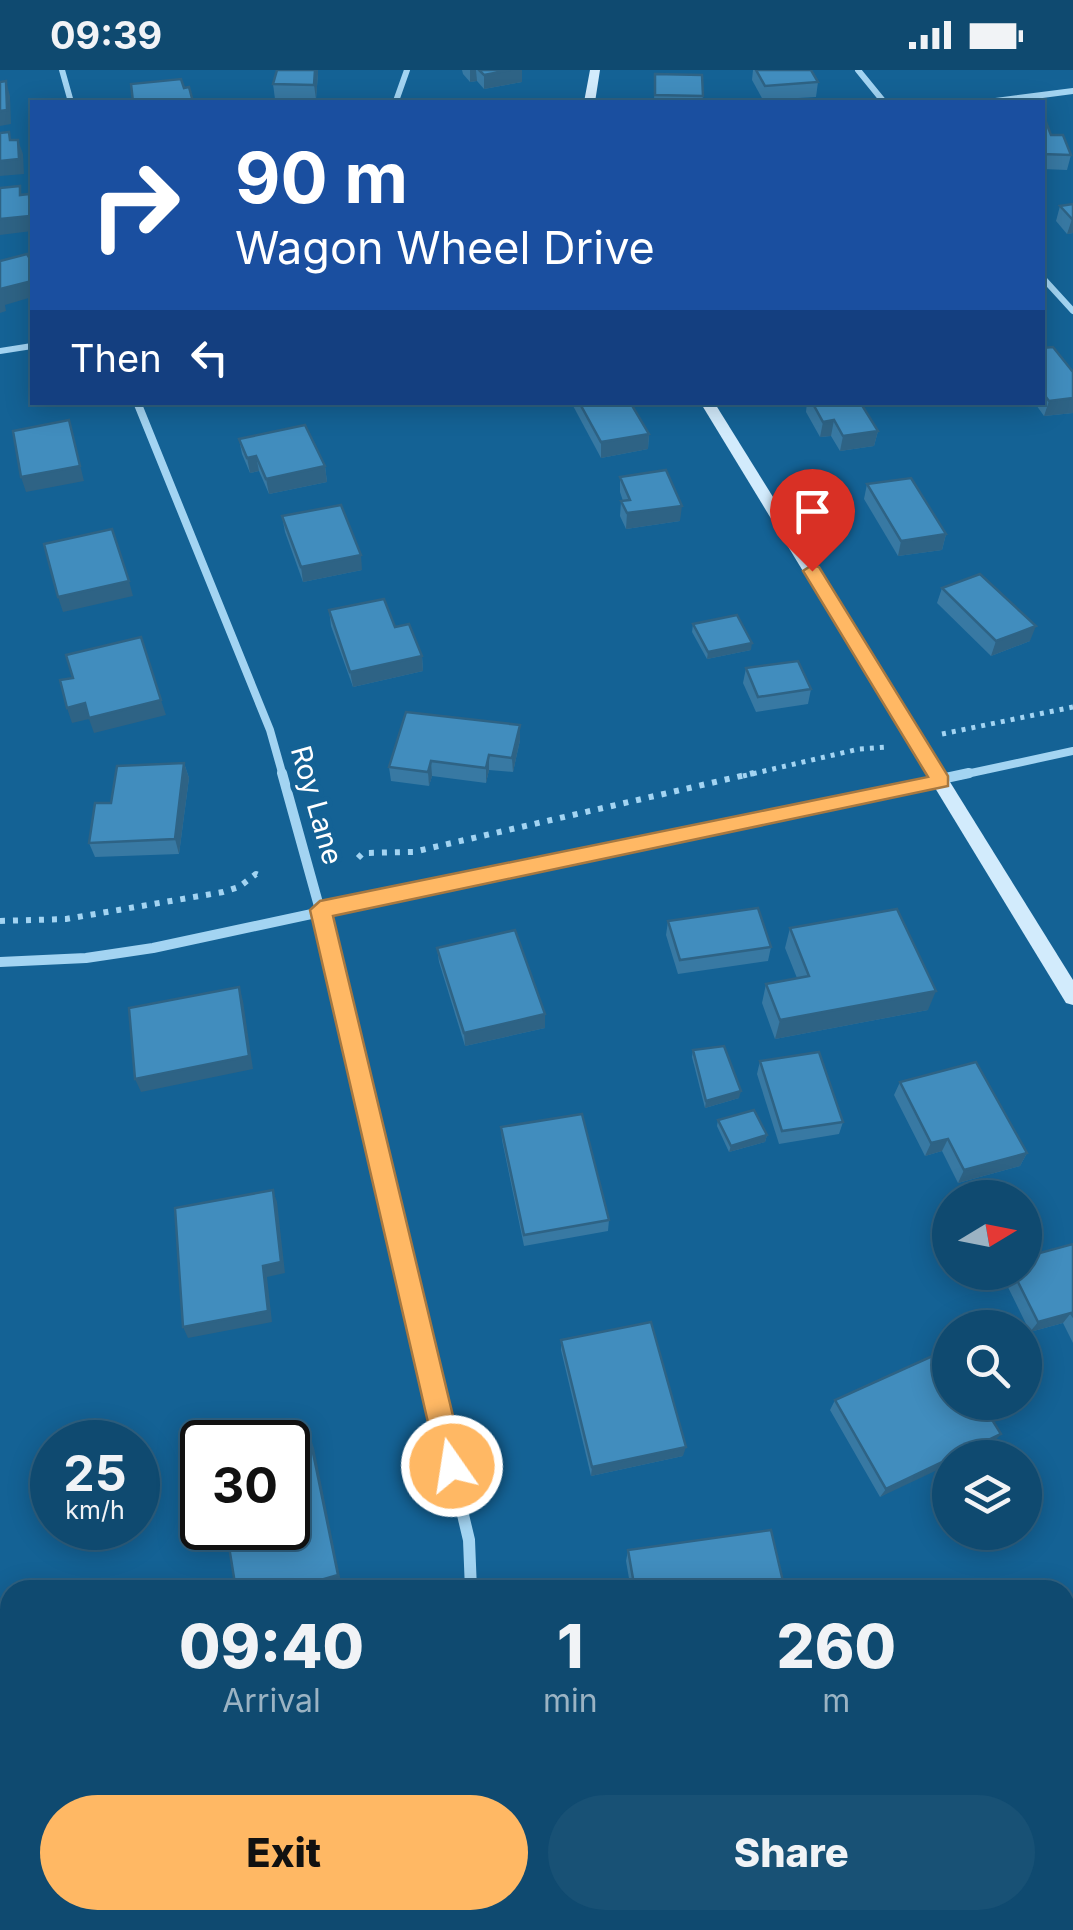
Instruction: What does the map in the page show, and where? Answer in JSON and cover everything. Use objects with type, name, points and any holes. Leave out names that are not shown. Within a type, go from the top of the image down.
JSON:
[{"type":"street","points":[[62,70],[70,100]]},
{"type":"street","points":[[396,100],[407,70]]},
{"type":"street","points":[[589,100],[595,70]]},
{"type":"street","points":[[858,70],[882,100]]},
{"type":"street","points":[[1003,100],[1073,91]]},
{"type":"street","points":[[1045,280],[1073,311]]},
{"type":"street","points":[[0,351],[30,346]]},
{"type":"street","name":"Roy Lane","points":[[138,405],[270,730],[320,910],[469,1540],[471,1580]]},
{"type":"street","points":[[709,405],[1073,997]]},
{"type":"street","points":[[0,962],[114,955],[1073,751]]},
{"type":"path","points":[[968,728],[1073,707]]},
{"type":"path","points":[[358,858],[362,853],[413,852],[868,750]]},
{"type":"path","points":[[0,922],[66,919],[224,892],[256,874],[262,878]]},
{"type":"building","points":[[277,70],[315,70],[314,85],[273,84]]},
{"type":"building","points":[[479,70],[510,70],[484,75]]},
{"type":"building","points":[[756,70],[811,70],[818,82],[765,86]]},
{"type":"building","points":[[655,74],[702,75],[703,96],[655,95]]},
{"type":"building","points":[[181,79],[184,88],[189,87],[192,100],[133,100],[131,84]]},
{"type":"building","points":[[6,81],[7,110],[0,111],[0,82]]},
{"type":"building","points":[[1045,122],[1051,135],[1063,135],[1071,155],[1045,154]]},
{"type":"building","points":[[9,132],[10,140],[18,140],[19,159],[0,161],[0,133]]},
{"type":"building","points":[[20,186],[20,195],[29,194],[30,216],[0,219],[0,188]]},
{"type":"building","points":[[1073,204],[1073,218],[1072,219],[1060,206]]},
{"type":"building","points":[[27,254],[30,282],[0,289],[0,261]]},
{"type":"building","points":[[1053,347],[1073,372],[1073,398],[1049,401],[1045,396],[1045,348]]},
{"type":"building","points":[[581,405],[632,405],[649,434],[601,442]]},
{"type":"building","points":[[814,405],[862,405],[878,431],[843,436],[834,420],[823,422]]},
{"type":"building","points":[[69,420],[80,466],[21,477],[13,431]]},
{"type":"building","points":[[305,425],[325,466],[266,479],[256,456],[247,458],[239,439]]},
{"type":"building","points":[[666,470],[682,506],[627,513],[621,501],[630,500],[620,477]]},
{"type":"building","points":[[911,478],[946,534],[901,541],[867,484]]},
{"type":"building","points":[[341,505],[361,555],[301,567],[282,516]]},
{"type":"building","points":[[112,529],[129,581],[58,597],[44,544]]},
{"type":"building","points":[[980,574],[1036,626],[996,641],[942,588]]},
{"type":"building","points":[[384,599],[395,627],[409,624],[422,656],[350,672],[329,610]]},
{"type":"building","points":[[737,615],[752,643],[708,652],[693,624]]},
{"type":"building","points":[[141,637],[161,700],[89,718],[85,703],[67,708],[60,680],[73,678],[66,655]]},
{"type":"building","points":[[798,661],[811,689],[758,697],[746,668]]},
{"type":"building","points":[[406,712],[520,725],[512,758],[489,755],[486,768],[431,761],[428,772],[389,767]]},
{"type":"building","points":[[184,763],[175,839],[89,843],[95,803],[111,803],[117,766]]},
{"type":"building","points":[[758,908],[771,947],[680,960],[668,921]]},
{"type":"building","points":[[897,909],[936,991],[780,1020],[766,984],[809,976],[790,928]]},
{"type":"building","points":[[515,930],[545,1014],[464,1033],[437,948]]},
{"type":"building","points":[[239,987],[249,1056],[135,1079],[129,1008]]},
{"type":"building","points":[[724,1046],[741,1091],[706,1101],[693,1050]]},
{"type":"building","points":[[819,1052],[843,1122],[782,1131],[760,1061]]},
{"type":"building","points":[[976,1062],[1027,1153],[964,1170],[948,1139],[931,1143],[900,1082]]},
{"type":"building","points":[[754,1110],[767,1135],[731,1146],[718,1120]]},
{"type":"building","points":[[582,1114],[609,1220],[524,1235],[501,1127]]},
{"type":"building","points":[[273,1190],[281,1262],[263,1266],[268,1311],[183,1327],[175,1208]]},
{"type":"building","points":[[1073,1244],[1073,1316],[1071,1313],[1042,1321],[1042,1310],[1032,1310],[1022,1290],[1042,1290],[1042,1252]]},
{"type":"building","points":[[651,1322],[686,1447],[592,1467],[561,1340]]},
{"type":"building","points":[[932,1356],[932,1420],[992,1420],[1001,1434],[988,1440],[932,1440],[932,1467],[886,1489],[835,1400]]},
{"type":"building","points":[[310,1438],[338,1575],[321,1580],[234,1580],[230,1550],[310,1550]]},
{"type":"building","points":[[771,1530],[783,1580],[633,1580],[628,1550]]},
{"type":"route","points":[[452,1466],[320,910],[941,781],[812,571]]}]
